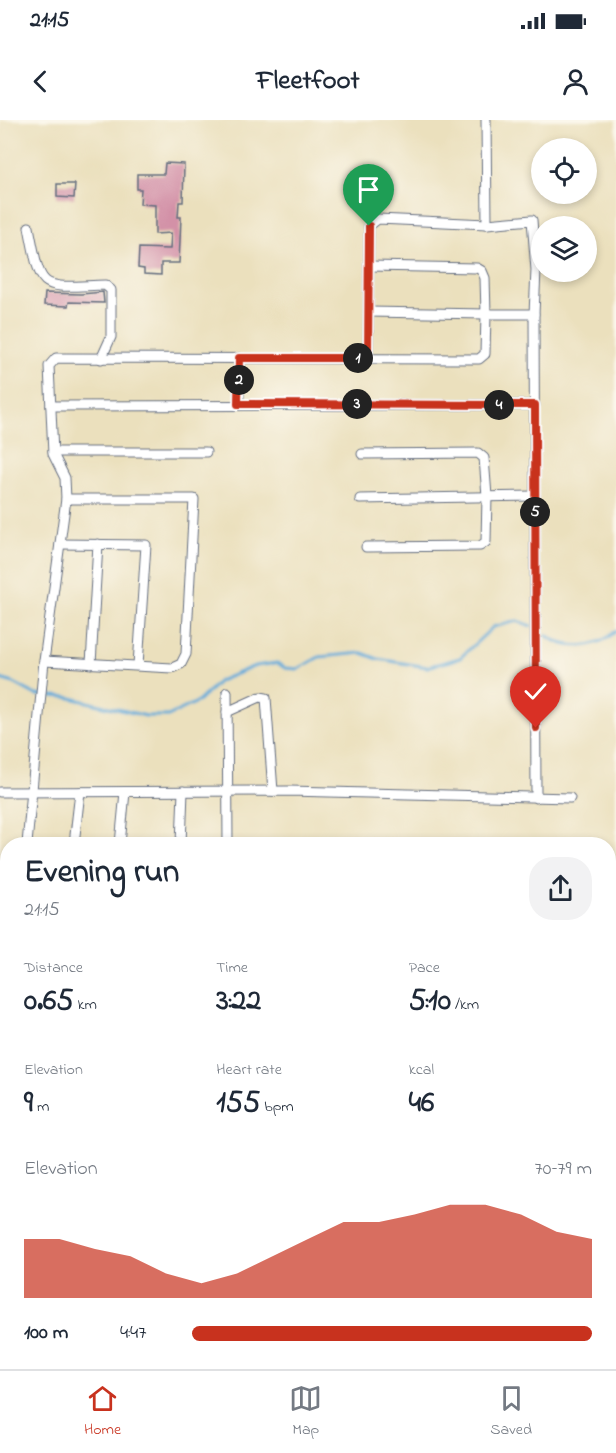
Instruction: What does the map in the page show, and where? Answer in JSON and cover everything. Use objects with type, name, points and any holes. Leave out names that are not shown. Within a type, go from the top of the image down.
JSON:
[{"type":"street","points":[[486,120],[487,224]]},
{"type":"street","points":[[368,358],[369,226],[378,219],[487,224],[532,220],[536,270],[534,314],[536,798]]},
{"type":"street","points":[[29,227],[38,274],[44,282],[56,286],[105,285],[111,290],[111,337],[100,359]]},
{"type":"street","points":[[28,837],[44,661],[66,498],[65,478],[53,452],[49,366],[51,362],[56,358],[480,359],[484,354],[486,314],[485,278],[482,271],[477,268],[370,266]]},
{"type":"street","points":[[369,312],[534,314]]},
{"type":"street","points":[[238,404],[239,358]]},
{"type":"street","points":[[51,406],[535,405]]},
{"type":"street","points":[[53,452],[206,452]]},
{"type":"street","points":[[362,454],[478,453],[484,458],[487,495],[483,545],[366,547]]},
{"type":"street","points":[[360,499],[487,495],[535,496]]},
{"type":"street","points":[[44,661],[172,668],[181,664],[186,654],[194,499],[66,498]]},
{"type":"street","points":[[60,544],[147,545],[138,665]]},
{"type":"street","points":[[91,663],[98,544]]},
{"type":"street","points":[[227,692],[228,837]]},
{"type":"street","points":[[227,712],[260,697],[266,698],[273,791]]},
{"type":"street","points":[[181,837],[183,791]]},
{"type":"street","points":[[0,792],[273,791],[570,798]]},
{"type":"street","points":[[75,837],[80,792]]},
{"type":"street","points":[[121,837],[125,792]]},
{"type":"building","points":[[165,163],[184,164],[183,202],[179,202],[178,217],[181,217],[179,263],[161,263],[161,275],[144,274],[144,269],[138,268],[139,248],[170,249],[171,233],[155,234],[155,205],[140,204],[141,189],[137,189],[137,174],[164,174]]},
{"type":"building","points":[[57,184],[75,184],[74,198],[57,197]]},
{"type":"building","points":[[103,292],[104,303],[69,302],[68,306],[44,305],[45,293]]},
{"type":"waterway","points":[[0,679],[14,683],[36,695],[67,697],[146,716],[168,716],[199,701],[219,681],[255,666],[277,663],[285,668],[298,669],[319,657],[362,653],[378,659],[427,667],[460,658],[493,627],[517,621],[531,626]]},
{"type":"waterway","points":[[546,635],[563,644],[581,646],[600,641],[616,631]]},
{"type":"route","points":[[369,226],[368,358],[239,358],[238,404],[535,405],[536,728]]}]
